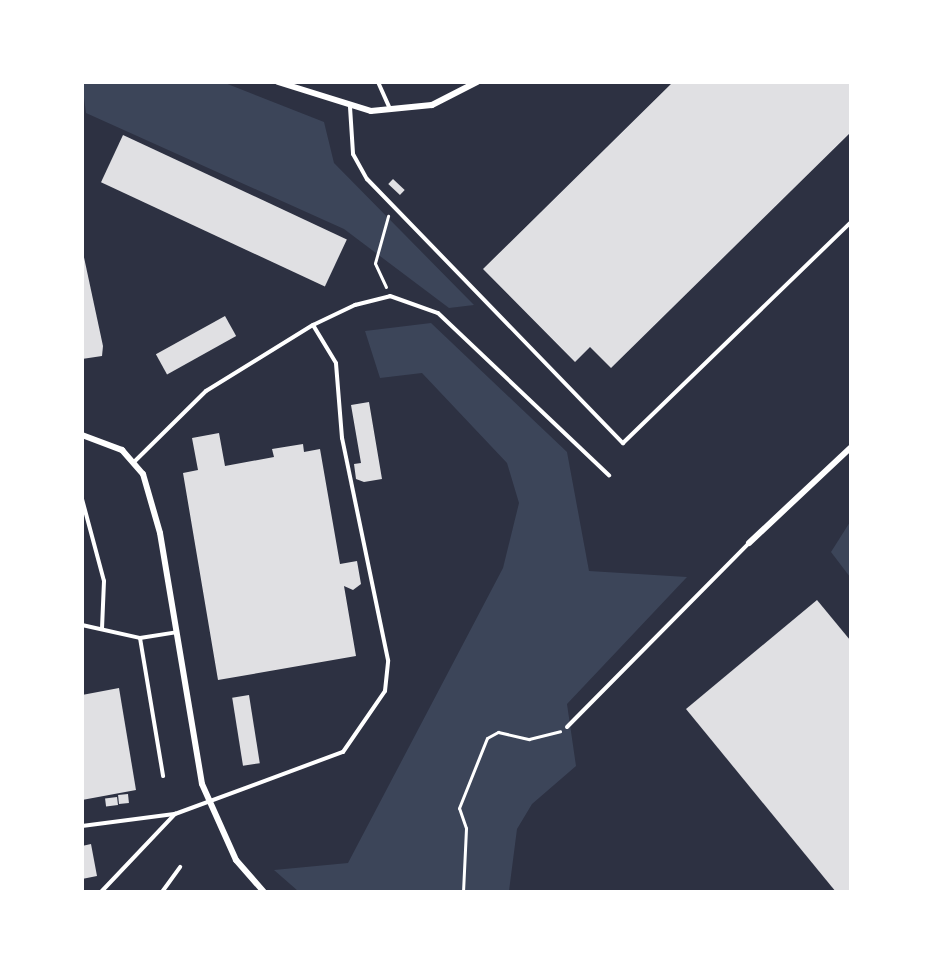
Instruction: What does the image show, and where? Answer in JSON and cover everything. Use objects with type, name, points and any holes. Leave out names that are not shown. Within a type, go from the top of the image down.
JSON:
[{"type":"street","points":[[278,82],[350,107],[391,109],[432,105],[477,82]]},
{"type":"street","points":[[82,435],[135,461],[155,511],[207,800],[225,841],[264,891]]},
{"type":"street","points":[[749,543],[850,448]]},
{"type":"lane","points":[[378,82],[391,109]]},
{"type":"lane","points":[[350,107],[353,154],[367,179],[623,443],[850,223]]},
{"type":"lane","points":[[135,461],[206,392],[313,325],[355,305],[390,296],[438,313],[609,475]]},
{"type":"lane","points":[[82,826],[175,814],[207,800],[301,771],[343,752],[364,728],[388,675],[342,438],[336,363],[313,325]]},
{"type":"lane","points":[[82,499],[104,581],[102,629]]},
{"type":"lane","points":[[567,727],[749,543]]},
{"type":"lane","points":[[82,625],[140,638],[177,632]]},
{"type":"lane","points":[[140,638],[163,776]]},
{"type":"lane","points":[[101,891],[175,814]]},
{"type":"lane","points":[[162,891],[180,867]]},
{"type":"path","points":[[390,296],[375,263],[392,203]]},
{"type":"path","points":[[463,891],[466,828],[459,808],[487,738],[498,732],[529,739],[551,736]]},
{"type":"shaded area","points":[[82,83],[225,83],[324,122],[334,163],[474,305],[449,308],[344,229],[86,113]]},
{"type":"shaded area","points":[[431,323],[567,452],[589,571],[687,577],[567,704],[576,766],[532,804],[517,829],[509,891],[298,891],[274,870],[348,863],[503,568],[519,503],[507,463],[422,373],[380,378],[365,331]]},
{"type":"shaded area","points":[[850,522],[850,577],[831,552]]},
{"type":"building","points":[[673,82],[850,82],[850,133],[611,368],[590,347],[575,362],[483,269]]},
{"type":"building","points":[[123,135],[347,239],[325,287],[101,182]]},
{"type":"building","points":[[393,179],[405,190],[400,195],[388,184]]},
{"type":"building","points":[[82,248],[103,346],[102,356],[82,359]]},
{"type":"building","points":[[225,316],[236,336],[167,374],[156,354]]},
{"type":"building","points":[[369,402],[382,479],[364,482],[356,479],[354,464],[361,463],[351,405]]},
{"type":"building","points":[[219,433],[225,466],[274,457],[272,449],[303,444],[304,452],[320,449],[340,564],[357,561],[361,584],[353,590],[344,586],[356,656],[218,680],[183,473],[198,470],[192,438]]},
{"type":"building","points":[[817,600],[850,640],[850,892],[836,892],[686,709]]},
{"type":"building","points":[[119,688],[136,790],[82,800],[82,695]]},
{"type":"building","points":[[249,695],[260,763],[243,766],[232,698]]},
{"type":"building","points":[[128,794],[129,803],[119,804],[118,795]]},
{"type":"building","points":[[117,797],[118,805],[106,806],[105,798]]},
{"type":"building","points":[[91,844],[97,876],[82,879],[82,846]]}]
